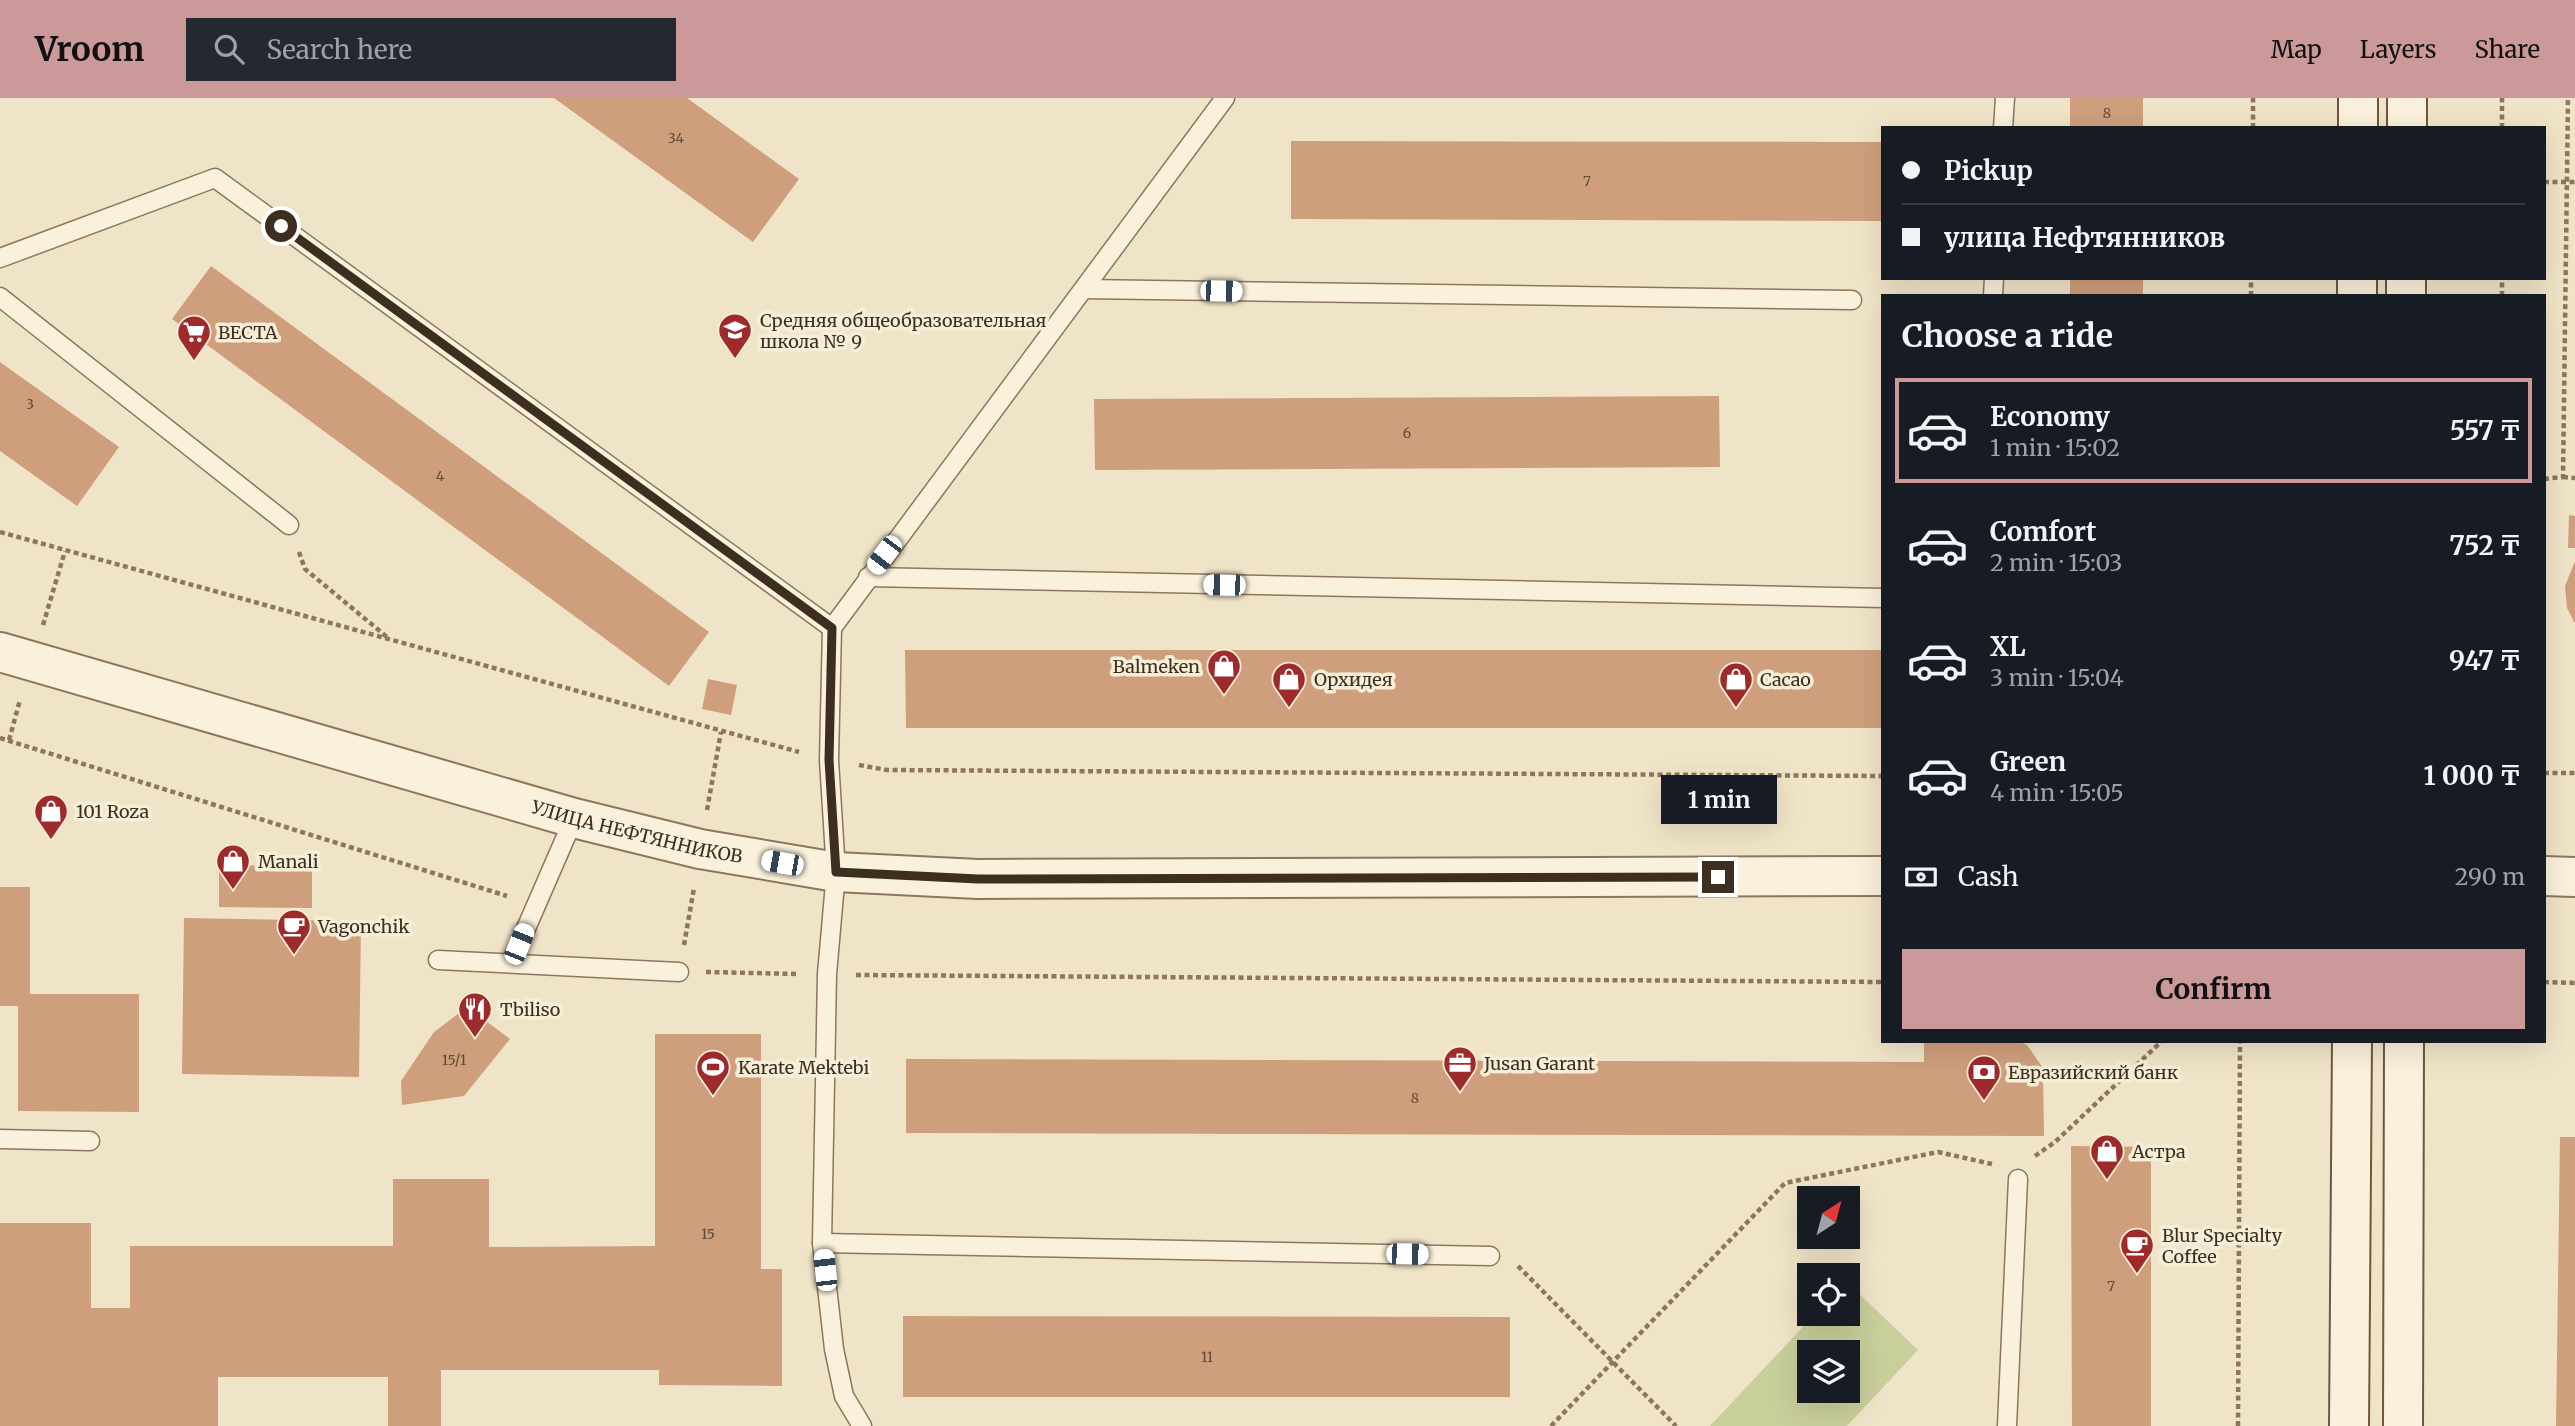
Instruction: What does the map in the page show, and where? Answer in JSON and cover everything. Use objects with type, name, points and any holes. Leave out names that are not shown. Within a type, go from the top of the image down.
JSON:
[{"type":"street","points":[[2358,98],[2358,126]]},
{"type":"street","points":[[2407,98],[2407,126]]},
{"type":"street","name":"УЛИЦА НЕФТЯННИКОВ","points":[[0,652],[574,818],[700,849],[836,872],[978,879],[1881,876]]},
{"type":"street","points":[[2546,876],[2575,877]]},
{"type":"street","points":[[2349,1426],[2352,1043]]},
{"type":"street","points":[[2403,1426],[2404,1043]]},
{"type":"lane","points":[[862,1426],[844,1396],[834,1349],[822,1244],[827,974],[836,872],[829,760],[832,628],[1225,98]]},
{"type":"lane","points":[[2003,126],[2005,98]]},
{"type":"lane","points":[[0,258],[215,177],[832,628]]},
{"type":"lane","points":[[1084,289],[1852,300]]},
{"type":"lane","points":[[0,297],[289,525]]},
{"type":"lane","points":[[868,577],[1881,598]]},
{"type":"lane","points":[[511,963],[574,818]]},
{"type":"lane","points":[[438,960],[679,972]]},
{"type":"lane","points":[[0,1139],[90,1141]]},
{"type":"lane","points":[[2007,1426],[2018,1179]]},
{"type":"lane","points":[[822,1244],[1490,1256]]},
{"type":"path","points":[[2253,98],[2253,126]]},
{"type":"path","points":[[2502,98],[2502,126]]},
{"type":"path","points":[[2563,477],[2568,98]]},
{"type":"path","points":[[2546,182],[2575,182]]},
{"type":"path","points":[[2546,479],[2575,478]]},
{"type":"path","points":[[289,525],[305,569],[389,639]]},
{"type":"path","points":[[0,532],[829,760],[887,770],[1881,776]]},
{"type":"path","points":[[0,738],[535,904]]},
{"type":"path","points":[[2546,773],[2575,773]]},
{"type":"path","points":[[679,972],[1881,982]]},
{"type":"path","points":[[2546,982],[2575,983]]},
{"type":"path","points":[[2026,1162],[2055,1142],[2160,1043]]},
{"type":"path","points":[[2238,1426],[2240,1043]]},
{"type":"path","points":[[1551,1426],[1785,1182],[1937,1152],[2003,1166]]},
{"type":"path","points":[[1490,1256],[1521,1267],[1676,1426]]},
{"type":"green space","points":[[1860,1294],[1918,1350],[1847,1426],[1710,1426],[1804,1326],[1860,1326]]},
{"type":"building","points":[[554,98],[687,98],[799,179],[753,242]]},
{"type":"building","points":[[2070,98],[2143,98],[2143,126],[2070,126]]},
{"type":"building","points":[[1291,141],[1881,142],[1881,221],[1291,219]]},
{"type":"building","points":[[211,266],[709,632],[669,686],[172,319]]},
{"type":"building","points":[[2070,280],[2143,280],[2143,294],[2070,294]]},
{"type":"building","points":[[0,362],[119,447],[77,506],[0,451]]},
{"type":"building","points":[[1719,396],[1720,467],[1095,470],[1094,399]]},
{"type":"building","points":[[2569,515],[2575,516],[2575,548],[2568,548]]},
{"type":"building","points":[[2575,561],[2575,624],[2567,608],[2565,586]]},
{"type":"building","points":[[905,650],[1881,650],[1881,728],[906,728]]},
{"type":"building","points":[[708,679],[737,685],[731,715],[702,709]]},
{"type":"building","points":[[219,865],[312,866],[312,908],[219,907]]},
{"type":"building","points":[[0,887],[30,887],[30,994],[139,994],[139,1112],[18,1111],[18,1006],[0,1006]]},
{"type":"building","points":[[184,918],[361,921],[359,1077],[182,1074]]},
{"type":"building","points":[[467,1007],[510,1039],[464,1096],[402,1105],[401,1081],[434,1032]]},
{"type":"building","points":[[655,1034],[761,1034],[761,1269],[782,1269],[782,1386],[659,1385],[659,1370],[441,1370],[441,1426],[388,1426],[388,1377],[218,1377],[218,1426],[0,1426],[0,1223],[91,1223],[91,1308],[130,1308],[130,1246],[393,1246],[393,1179],[489,1179],[489,1247],[655,1246]]},
{"type":"building","points":[[1924,1043],[2027,1045],[2043,1068],[2044,1136],[906,1133],[906,1059],[1924,1062]]},
{"type":"building","points":[[2560,1137],[2575,1137],[2575,1426],[2556,1426]]},
{"type":"building","points":[[2071,1146],[2151,1147],[2151,1426],[2072,1426]]},
{"type":"building","points":[[903,1316],[1510,1317],[1510,1397],[903,1397]]},
{"type":"place","name":"Средняя общеобразовательная школа № 9","points":[[735,360]]},
{"type":"place","name":"ВЕСТА","points":[[194,362]]},
{"type":"place","name":"Balmeken","points":[[1224,696]]},
{"type":"place","name":"Орхидея","points":[[1289,709]]},
{"type":"place","name":"Cacao","points":[[1736,709]]},
{"type":"place","name":"101 Roza","points":[[51,841]]},
{"type":"place","name":"Manali","points":[[233,891]]},
{"type":"place","name":"Vagonchik","points":[[294,956]]},
{"type":"place","name":"Tbiliso","points":[[475,1039]]},
{"type":"place","name":"Jusan Garant","points":[[1460,1093]]},
{"type":"place","name":"Karate Mektebi","points":[[713,1097]]},
{"type":"place","name":"Евразийский банк","points":[[1984,1102]]},
{"type":"place","name":"Астра","points":[[2107,1181]]},
{"type":"place","name":"Blur Specialty Coffee","points":[[2137,1275]]},
{"type":"route","points":[[281,226],[832,628],[829,760],[836,872],[978,879],[1718,877]]}]
